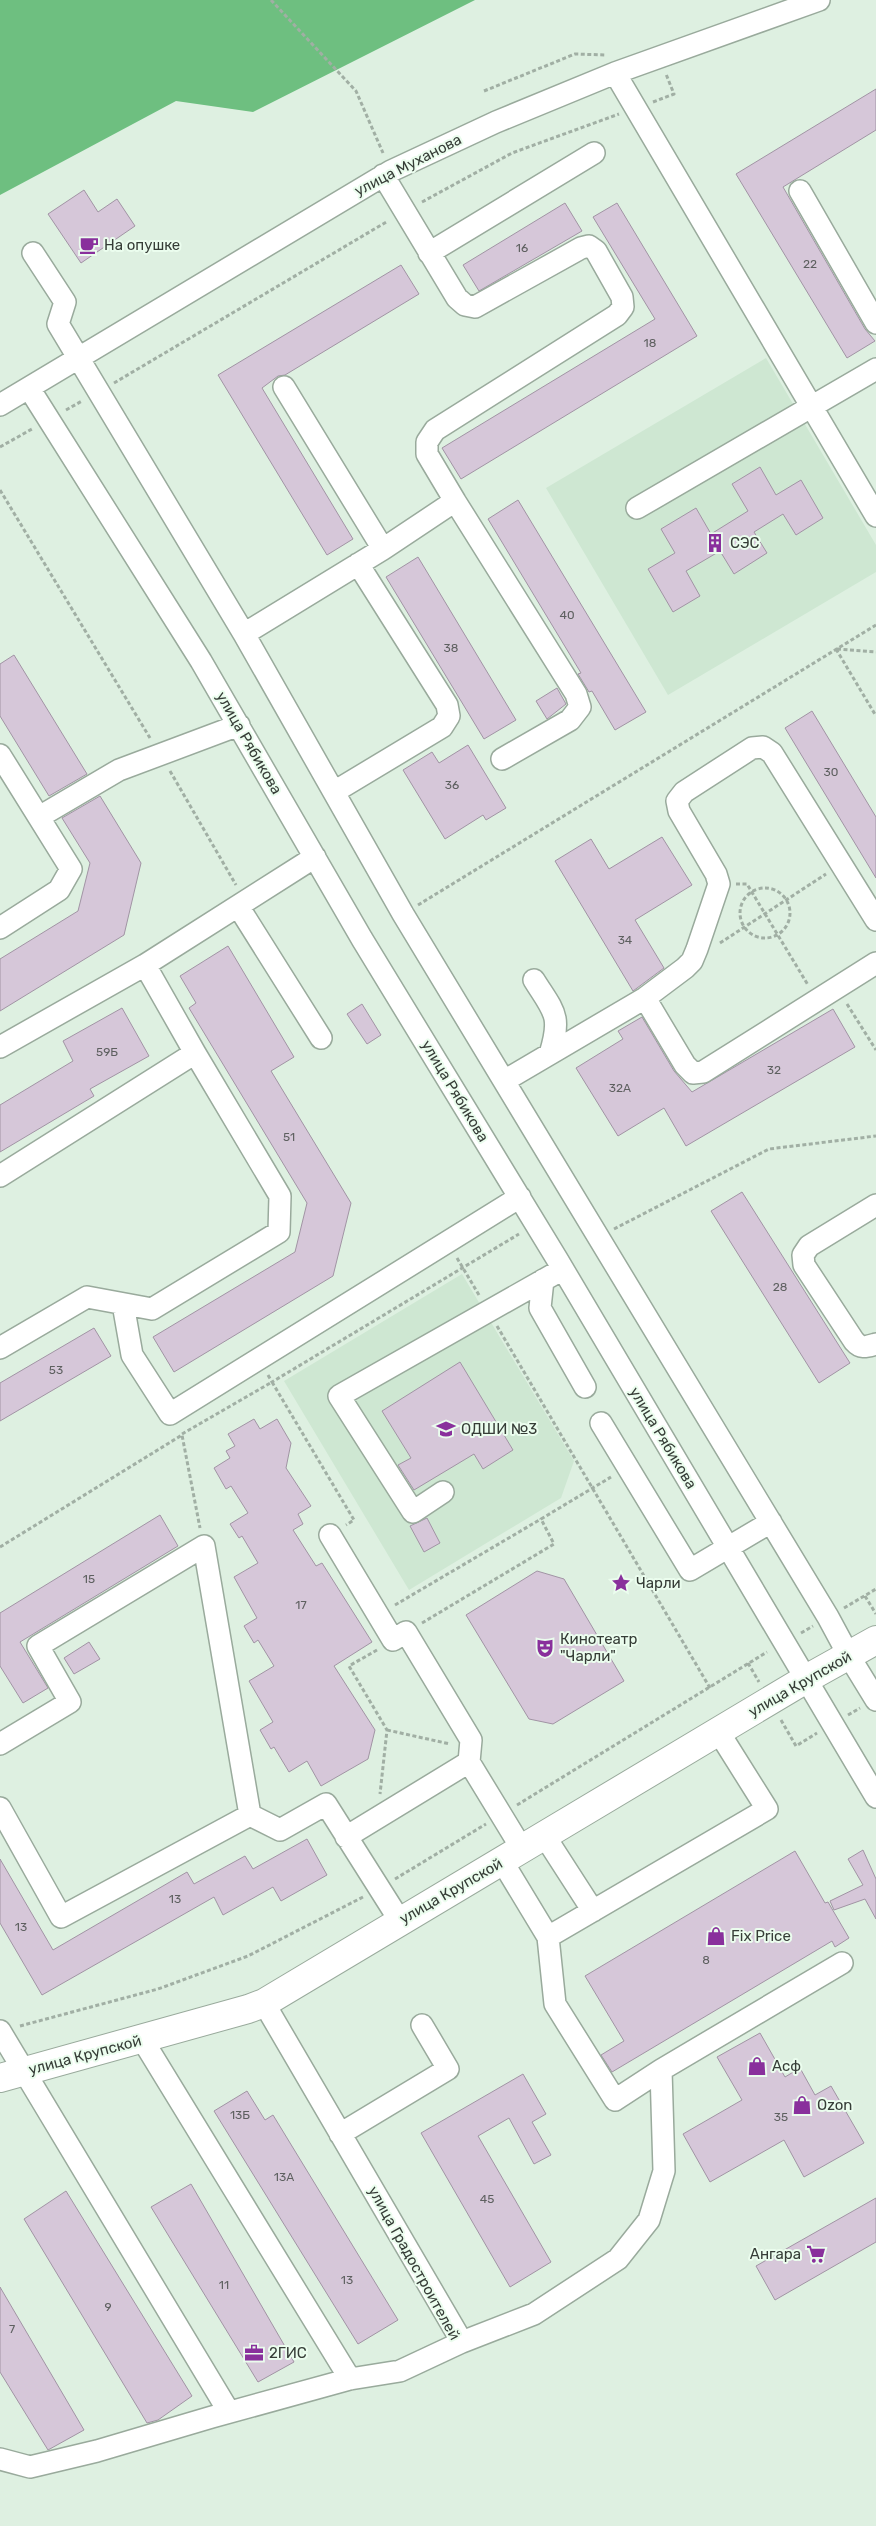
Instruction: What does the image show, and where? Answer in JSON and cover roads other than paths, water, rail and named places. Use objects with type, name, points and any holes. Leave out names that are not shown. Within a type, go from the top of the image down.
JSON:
[{"type":"main road","name":"улица Крупской","points":[[12,2075],[264,2003],[718,1731],[876,1640]]},
{"type":"street","name":"улица Муханова","points":[[0,405],[387,173],[496,122],[615,73],[819,0]]},
{"type":"street","points":[[615,73],[810,408],[876,516]]},
{"type":"street","points":[[429,253],[594,153]]},
{"type":"street","points":[[387,173],[429,253],[457,298],[465,305],[474,306],[580,248],[589,246],[596,251],[622,296],[623,307],[617,315],[435,430],[427,442],[427,454],[454,501],[576,694],[580,707],[570,720],[502,759]]},
{"type":"street","points":[[800,191],[876,323]]},
{"type":"street","points":[[33,253],[65,302],[58,324],[244,634],[403,914],[771,1522],[876,1700]]},
{"type":"street","points":[[637,508],[876,369]]},
{"type":"street","points":[[284,387],[383,549]]},
{"type":"street","name":"улица Рябикова","points":[[29,388],[201,661],[362,940],[520,1197],[876,1797]]},
{"type":"street","points":[[244,634],[383,549],[454,501]]},
{"type":"street","points":[[334,792],[442,727],[450,716],[448,705],[358,564]]},
{"type":"street","points":[[38,817],[119,770],[239,725]]},
{"type":"street","points":[[504,1081],[645,998],[692,961],[720,884],[679,811],[677,801],[684,792],[752,748],[763,746],[772,753],[876,920]]},
{"type":"street","points":[[0,756],[71,869],[59,890],[0,928]]},
{"type":"street","points":[[0,1047],[145,965],[315,858]]},
{"type":"street","points":[[242,904],[321,1038]]},
{"type":"street","points":[[645,998],[685,1065],[693,1072],[703,1072],[876,963]]},
{"type":"street","points":[[0,1348],[87,1297],[152,1309],[279,1232],[280,1196],[145,965]]},
{"type":"street","points":[[534,980],[556,1014],[557,1032],[550,1054]]},
{"type":"street","points":[[0,1176],[195,1053]]},
{"type":"street","points":[[123,1304],[132,1355],[170,1414],[520,1197]]},
{"type":"street","points":[[876,1205],[809,1246],[803,1255],[804,1265],[854,1342],[859,1347],[876,1344]]},
{"type":"street","points":[[443,1492],[413,1512],[339,1396],[563,1269]]},
{"type":"street","points":[[543,1280],[540,1308],[585,1387]]},
{"type":"street","points":[[601,1423],[690,1570],[771,1522]]},
{"type":"street","points":[[330,1534],[378,1615],[399,1636],[470,1740],[470,1755],[502,1815],[523,1848],[593,1911]]},
{"type":"street","points":[[0,1744],[70,1702],[38,1646],[204,1546],[250,1815]]},
{"type":"street","points":[[548,1937],[767,1809],[718,1731]]},
{"type":"street","points":[[346,1837],[378,1818],[470,1755]]},
{"type":"street","points":[[250,1815],[280,1830],[326,1804],[400,1921]]},
{"type":"street","points":[[0,1808],[61,1917],[250,1815]]},
{"type":"street","points":[[523,1848],[548,1937],[555,2004],[615,2100],[661,2070],[842,1963]]},
{"type":"street","name":"улица Градостроителей","points":[[0,2459],[30,2467],[97,2451],[350,2379],[400,2371],[462,2342],[264,2003]]},
{"type":"street","points":[[340,2134],[448,2069],[422,2025]]},
{"type":"street","points":[[0,2031],[12,2075],[229,2412]]},
{"type":"street","points":[[142,2039],[350,2379]]},
{"type":"street","points":[[462,2342],[534,2314],[618,2259],[649,2220],[664,2172],[661,2070]]},
{"type":"place","name":"На опушке","points":[[89,245]]},
{"type":"place","name":"СЭС","points":[[715,543]]},
{"type":"place","name":"ОДШИ №3","points":[[446,1429]]},
{"type":"place","name":"Чарли","points":[[621,1583]]},
{"type":"place","name":"Кинотеатр \"Чарли\"","points":[[545,1648]]},
{"type":"place","name":"Fix Price","points":[[716,1936]]},
{"type":"place","name":"Асф","points":[[757,2066]]},
{"type":"place","name":"Ozon","points":[[802,2105]]},
{"type":"place","name":"Ангара","points":[[816,2254]]},
{"type":"place","name":"2ГИС","points":[[254,2353]]}]
